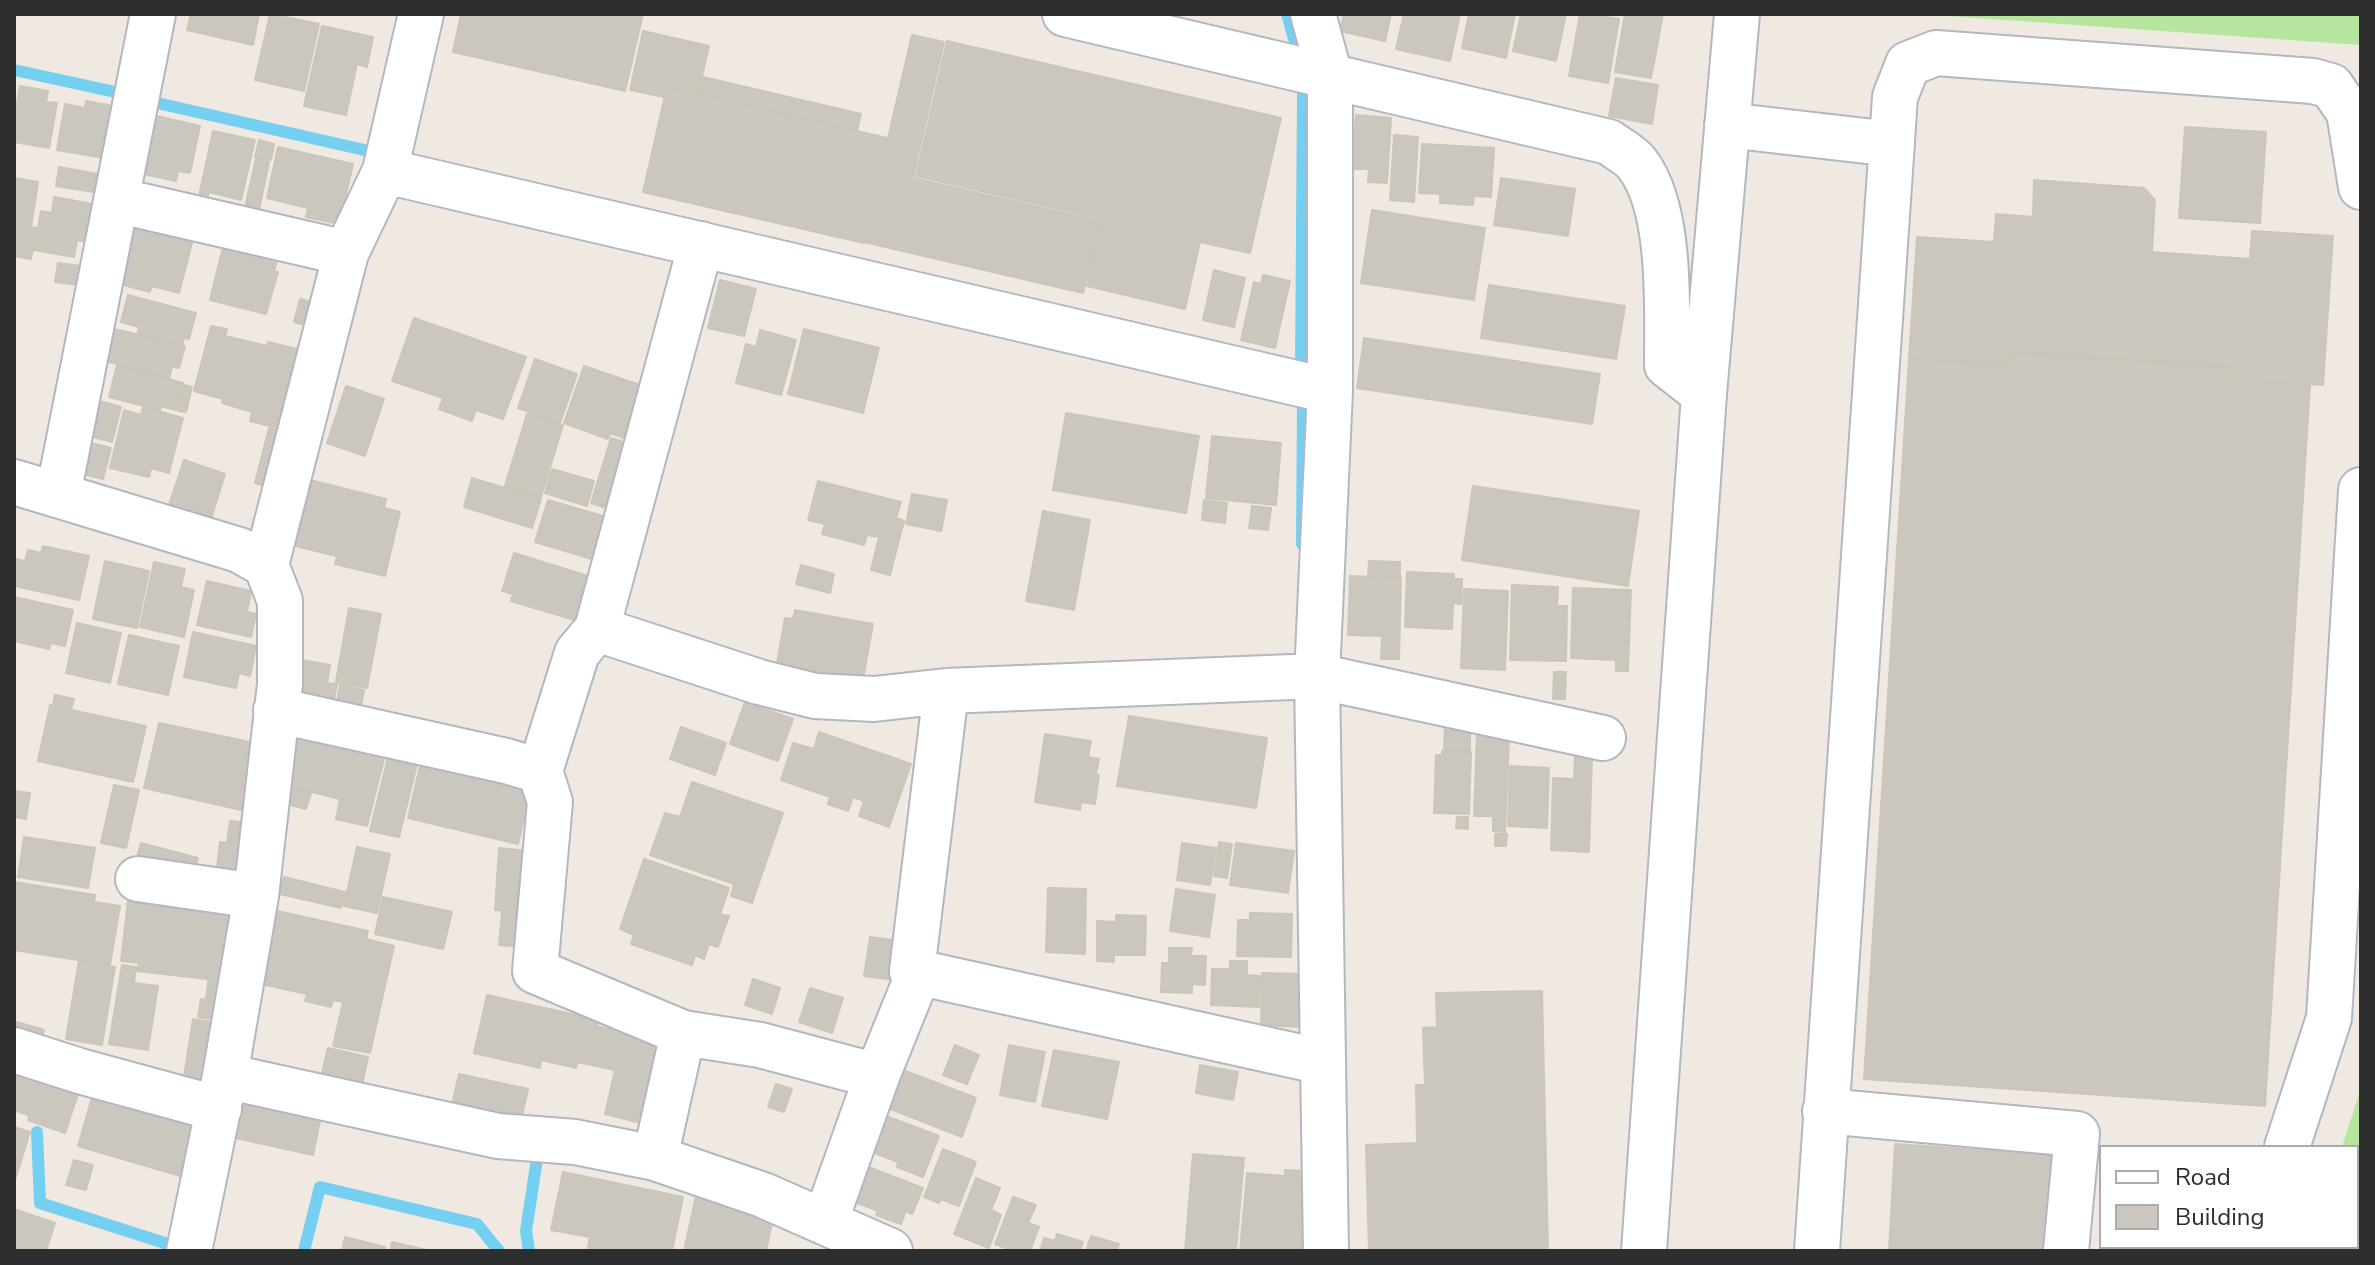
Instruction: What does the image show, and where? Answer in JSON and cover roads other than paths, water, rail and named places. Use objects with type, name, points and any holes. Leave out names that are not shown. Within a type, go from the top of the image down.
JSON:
[{"type":"street","points":[[58,495],[153,14]]},
{"type":"street","points":[[189,1251],[222,1093],[256,896],[280,684],[280,601],[266,565],[346,253],[385,171],[421,14]]},
{"type":"street","points":[[1065,14],[1609,142],[1637,163],[1656,196],[1666,282],[1667,365],[1704,394]]},
{"type":"street","points":[[1313,14],[1330,76],[1330,391],[1317,676],[1326,1251]]},
{"type":"street","points":[[1644,1251],[1704,394],[1744,127],[1737,14]]},
{"type":"street","points":[[1817,1251],[1895,97],[1908,64],[1936,53],[2313,81],[2331,86],[2349,112],[2361,187]]},
{"type":"street","points":[[1744,127],[1892,144]]},
{"type":"street","points":[[385,171],[1330,391]]},
{"type":"street","points":[[116,200],[346,253]]},
{"type":"street","points":[[701,244],[597,629],[577,653],[540,771],[550,802],[535,971],[683,1033],[760,1045],[877,1076]]},
{"type":"street","points":[[14,482],[239,550],[266,565]]},
{"type":"street","points":[[2288,1145],[2329,1018],[2361,490]]},
{"type":"street","points":[[597,629],[759,682],[815,696],[874,699],[946,691],[1317,676],[1603,738]]},
{"type":"street","points":[[946,691],[912,971],[1323,1062]]},
{"type":"street","points":[[276,710],[540,771]]},
{"type":"street","points":[[138,879],[256,896]]},
{"type":"street","points":[[825,1222],[877,1076],[919,972]]},
{"type":"street","points":[[655,1158],[683,1033]]},
{"type":"street","points":[[14,1050],[83,1072],[498,1136],[575,1142],[655,1158],[763,1195],[890,1251]]},
{"type":"street","points":[[1825,1111],[2077,1134],[2066,1251]]},
{"type":"waterway","points":[[1287,14],[1294,39]]},
{"type":"waterway","points":[[14,70],[120,93]]},
{"type":"waterway","points":[[1301,371],[1303,94]]},
{"type":"waterway","points":[[157,103],[369,151]]},
{"type":"waterway","points":[[1302,544],[1303,403]]},
{"type":"waterway","points":[[37,1132],[40,1203],[177,1247],[176,1251]]},
{"type":"waterway","points":[[529,1251],[526,1231],[538,1152]]},
{"type":"waterway","points":[[304,1251],[320,1187],[477,1224],[499,1251]]}]
